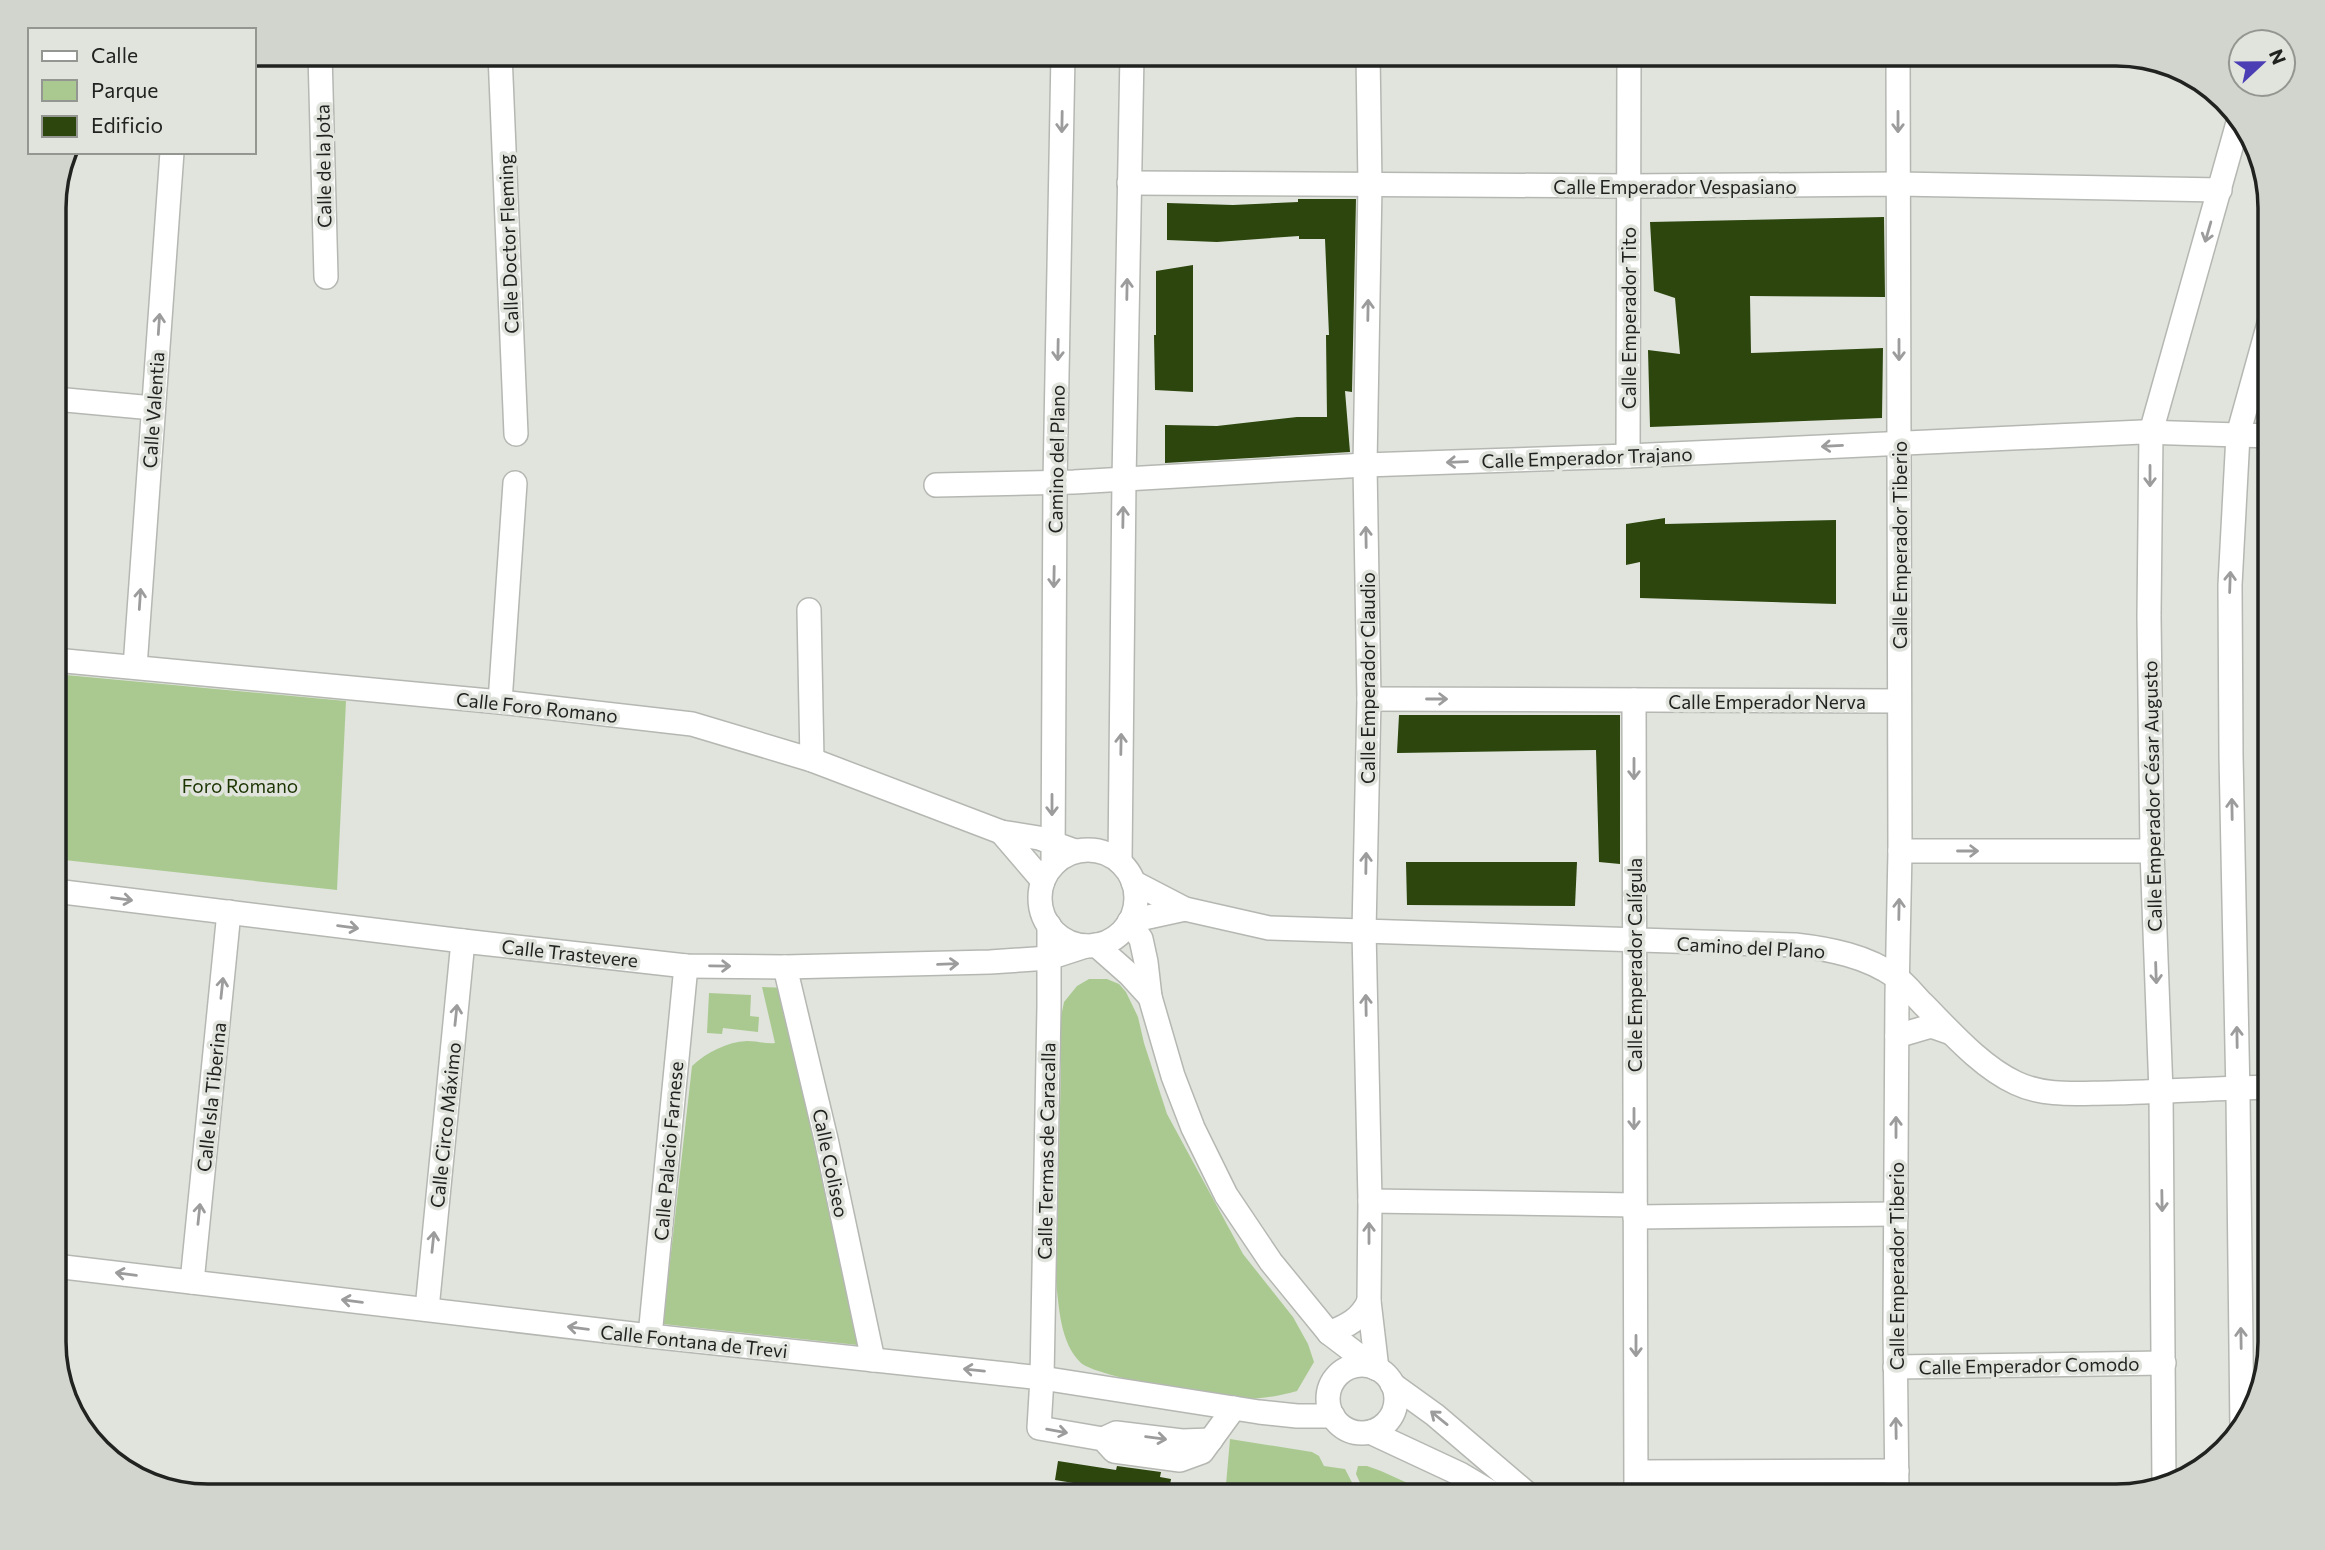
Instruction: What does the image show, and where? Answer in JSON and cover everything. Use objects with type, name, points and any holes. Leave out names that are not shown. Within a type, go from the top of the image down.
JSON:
[{"type":"street","name":"Calle de la Jota","points":[[320,66],[326,277]]},
{"type":"street","name":"Calle Doctor Fleming","points":[[501,66],[516,434]]},
{"type":"street","name":"Camino del Plano","points":[[1049,862],[1063,66]]},
{"type":"street","points":[[1091,945],[1115,937],[1130,922],[1136,901],[1133,882],[1120,862],[1132,66]]},
{"type":"street","name":"Calle Emperador Claudio","points":[[1368,66],[1370,185],[1365,465],[1369,699],[1364,931],[1370,1201],[1369,1301],[1381,1373]]},
{"type":"street","name":"Calle Emperador Tito","points":[[1628,456],[1629,66]]},
{"type":"street","name":"Calle Emperador Tiberio","points":[[1897,1484],[1895,1367],[1900,851],[1898,66]]},
{"type":"street","name":"Calle Emperador César Augusto","points":[[2164,1475],[2161,1092],[2152,851],[2149,616],[2151,432],[2236,130]]},
{"type":"street","name":"Calle Valentia","points":[[135,667],[172,154]]},
{"type":"street","name":"Calle Emperador Vespasiano","points":[[1129,183],[1628,186],[1898,184],[2220,190]]},
{"type":"street","points":[[2242,1409],[2230,585],[2238,435],[2258,363]]},
{"type":"street","points":[[67,400],[153,408]]},
{"type":"street","name":"Calle Emperador Trajano","points":[[936,485],[1124,480],[1365,465],[2151,432],[2258,436]]},
{"type":"street","points":[[500,702],[515,482]]},
{"type":"street","points":[[809,610],[812,760]]},
{"type":"street","name":"Calle Foro Romano","points":[[67,661],[500,702],[692,724],[812,760],[1001,832],[1049,862]]},
{"type":"street","points":[[1369,699],[1634,700]]},
{"type":"street","name":"Calle Emperador Nerva","points":[[1634,700],[1899,701]]},
{"type":"street","name":"Calle Emperador Calígula","points":[[1634,700],[1636,1484]]},
{"type":"street","name":"Calle Foro Romano","points":[[1001,832],[1049,862]]},
{"type":"street","name":"Calle Foro Romano","points":[[1049,862],[1075,851],[1094,850],[1120,862]]},
{"type":"street","points":[[1900,851],[2152,851]]},
{"type":"street","points":[[1049,862],[1040,903],[1049,925],[1065,940],[1091,945],[1130,975],[1150,997]]},
{"type":"street","name":"Camino del Plano","points":[[1133,882],[1185,909],[1269,928],[1795,945],[1828,949],[1858,958],[1897,977],[1951,1033],[1998,1074],[2017,1084],[2061,1094],[2258,1087]]},
{"type":"street","name":"Calle Trastevere","points":[[67,892],[463,942],[685,965],[908,965],[1049,958],[1091,945]]},
{"type":"street","name":"Camino del Plano","points":[[1130,922],[1185,909]]},
{"type":"street","name":"Calle Isla Tiberina","points":[[192,1282],[229,912]]},
{"type":"street","points":[[1130,922],[1140,939],[1150,997],[1181,1099],[1193,1128],[1226,1195],[1271,1262],[1329,1333],[1435,1415],[1516,1484]]},
{"type":"street","name":"Calle Termas de Caracalla","points":[[1049,925],[1039,1428],[1103,1439],[1116,1433],[1182,1441],[1211,1440],[1234,1408]]},
{"type":"street","name":"Calle Circo Máximo","points":[[427,1310],[463,942]]},
{"type":"street","name":"Calle Palacio Farnese","points":[[650,1336],[685,965]]},
{"type":"street","name":"Calle Coliseo","points":[[785,967],[827,1139],[873,1360]]},
{"type":"street","points":[[1897,1036],[1931,1026],[1951,1033]]},
{"type":"street","points":[[1370,1201],[1635,1211],[1896,1214]]},
{"type":"street","name":"Calle Fontana de Trevi","points":[[67,1267],[650,1336],[1042,1378],[1297,1416],[1332,1416]]},
{"type":"street","points":[[1329,1333],[1352,1323],[1366,1309],[1369,1301]]},
{"type":"street","points":[[1329,1333],[1335,1379]]},
{"type":"street","name":"Calle Emperador Comodo","points":[[1895,1367],[2164,1363]]},
{"type":"street","points":[[1364,1365],[1381,1373],[1395,1393],[1393,1413],[1380,1429],[1359,1433],[1339,1424],[1332,1416],[1328,1397],[1335,1379],[1343,1371],[1364,1365]]},
{"type":"street","points":[[1370,1432],[1477,1484]]},
{"type":"street","points":[[1637,1472],[1897,1471]]},
{"type":"green space","name":"Foro Romano","points":[[67,675],[346,701],[337,890],[67,860]]},
{"type":"green space","points":[[1089,979],[1107,979],[1119,984],[1126,992],[1138,1017],[1167,1114],[1243,1254],[1293,1317],[1308,1344],[1314,1362],[1297,1391],[1253,1399],[1205,1395],[1108,1374],[1081,1363],[1074,1355],[1062,1324],[1056,1281],[1061,1064],[1059,1027],[1064,1002],[1077,986]]},
{"type":"green space","points":[[762,987],[788,988],[867,1346],[663,1324],[692,1066],[704,1056],[732,1043],[775,1043]]},
{"type":"green space","points":[[709,993],[751,995],[750,1016],[759,1017],[758,1032],[723,1028],[722,1034],[707,1033]]},
{"type":"green space","points":[[1230,1439],[1312,1452],[1319,1456],[1324,1466],[1345,1469],[1353,1484],[1226,1484]]},
{"type":"green space","points":[[1358,1466],[1367,1466],[1410,1484],[1361,1484],[1356,1474]]},
{"type":"building","points":[[1298,199],[1356,199],[1352,392],[1345,391],[1350,452],[1165,463],[1165,425],[1217,426],[1297,417],[1327,417],[1326,335],[1329,335],[1325,239],[1299,239],[1299,236],[1217,242],[1167,240],[1167,203],[1233,205],[1298,202]]},
{"type":"building","points":[[1884,217],[1885,297],[1750,296],[1751,353],[1883,348],[1882,418],[1650,427],[1648,350],[1680,354],[1675,298],[1654,291],[1650,222]]},
{"type":"building","points":[[1193,265],[1193,392],[1155,390],[1156,271]]},
{"type":"building","points":[[1665,518],[1665,524],[1836,520],[1836,604],[1640,598],[1640,562],[1626,565],[1626,524]]},
{"type":"building","points":[[1399,715],[1620,715],[1620,864],[1599,862],[1596,750],[1397,753]]},
{"type":"building","points":[[1406,862],[1577,862],[1575,906],[1407,905]]},
{"type":"building","points":[[1058,1461],[1116,1470],[1117,1466],[1161,1472],[1160,1477],[1171,1479],[1170,1484],[1080,1484],[1055,1480]]}]
